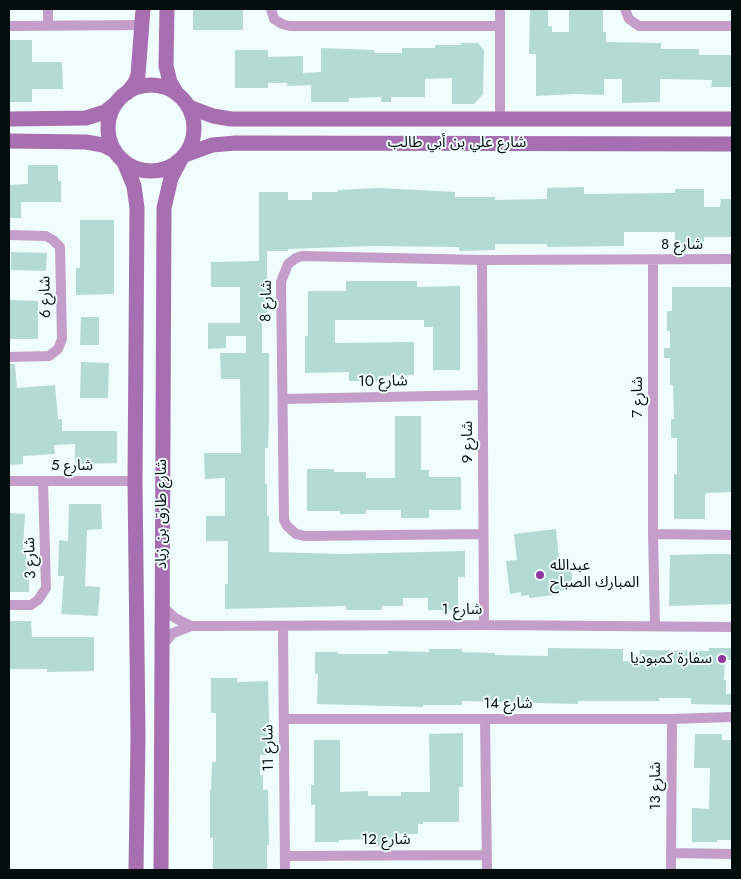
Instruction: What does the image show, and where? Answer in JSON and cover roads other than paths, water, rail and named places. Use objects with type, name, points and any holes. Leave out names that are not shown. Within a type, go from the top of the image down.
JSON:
[{"type":"main road","points":[[120,157],[109,137],[110,115],[122,97],[135,83],[138,75],[143,9]]},
{"type":"main road","points":[[9,141],[69,141],[98,144],[138,169],[152,171],[167,168],[182,158],[191,144],[194,132],[193,119],[189,107],[170,82],[166,66],[168,9]]},
{"type":"main road","points":[[9,119],[71,119],[99,115],[122,97],[141,86],[162,87],[176,92]]},
{"type":"main road","name":"شارع علي بن أبي طالب","points":[[189,107],[223,118],[732,119]]},
{"type":"main road","points":[[69,141],[73,138],[75,128],[71,119]]},
{"type":"main road","points":[[268,142],[262,138],[260,130],[264,123],[270,119]]},
{"type":"main road","points":[[667,144],[674,132],[673,124],[668,119]]},
{"type":"main road","points":[[704,119],[697,122],[692,132],[698,142],[706,144]]},
{"type":"main road","name":"شارع علي بن أبي طالب","points":[[182,158],[220,144],[268,142],[732,144]]},
{"type":"main road","name":"شارع طارق بن زياد","points":[[120,157],[132,179],[137,201],[138,308],[135,481],[138,737],[135,819],[136,870]]},
{"type":"main road","name":"شارع طارق بن زياد","points":[[161,870],[164,205],[171,178],[182,158]]},
{"type":"main road","points":[[138,308],[148,314],[164,309]]},
{"type":"main road","points":[[137,330],[148,326],[164,329]]},
{"type":"main road","points":[[135,819],[140,827],[151,830],[159,825],[162,816]]},
{"type":"street","points":[[48,9],[48,26]]},
{"type":"street","points":[[271,9],[272,15],[277,22],[290,26],[500,26]]},
{"type":"street","points":[[500,9],[500,118]]},
{"type":"street","points":[[625,9],[628,19],[639,26],[732,26]]},
{"type":"street","points":[[9,26],[142,26]]},
{"type":"street","name":"شارع 6","points":[[9,235],[46,236],[60,247],[62,339],[58,349],[49,356],[9,358]]},
{"type":"street","name":"شارع 8","points":[[483,534],[305,536],[293,532],[287,526],[284,520],[281,282],[283,272],[291,260],[302,256],[482,260],[732,259]]},
{"type":"street","name":"شارع 9","points":[[482,260],[484,625]]},
{"type":"street","name":"شارع 7","points":[[653,260],[653,534],[655,625]]},
{"type":"street","name":"شارع 10","points":[[283,399],[483,395]]},
{"type":"street","name":"شارع 5","points":[[9,481],[135,481]]},
{"type":"street","name":"شارع 3","points":[[9,605],[31,605],[38,600],[46,588],[43,481]]},
{"type":"street","points":[[653,534],[732,535]]},
{"type":"street","points":[[162,606],[175,618],[191,626]]},
{"type":"street","name":"شارع 1","points":[[161,648],[173,633],[191,626],[655,625],[732,627]]},
{"type":"street","name":"شارع 11","points":[[283,626],[286,870]]},
{"type":"street","name":"شارع 14","points":[[284,719],[672,719],[732,717]]},
{"type":"street","points":[[486,719],[487,870]]},
{"type":"street","name":"شارع 13","points":[[671,870],[672,719]]},
{"type":"street","name":"شارع 12","points":[[286,856],[487,854]]},
{"type":"street","points":[[671,854],[732,854]]},
{"type":"place","name":"عبدالله المبارك الصباح","points":[[540,575]]},
{"type":"place","name":"سفارة كمبوديا","points":[[722,659]]}]
